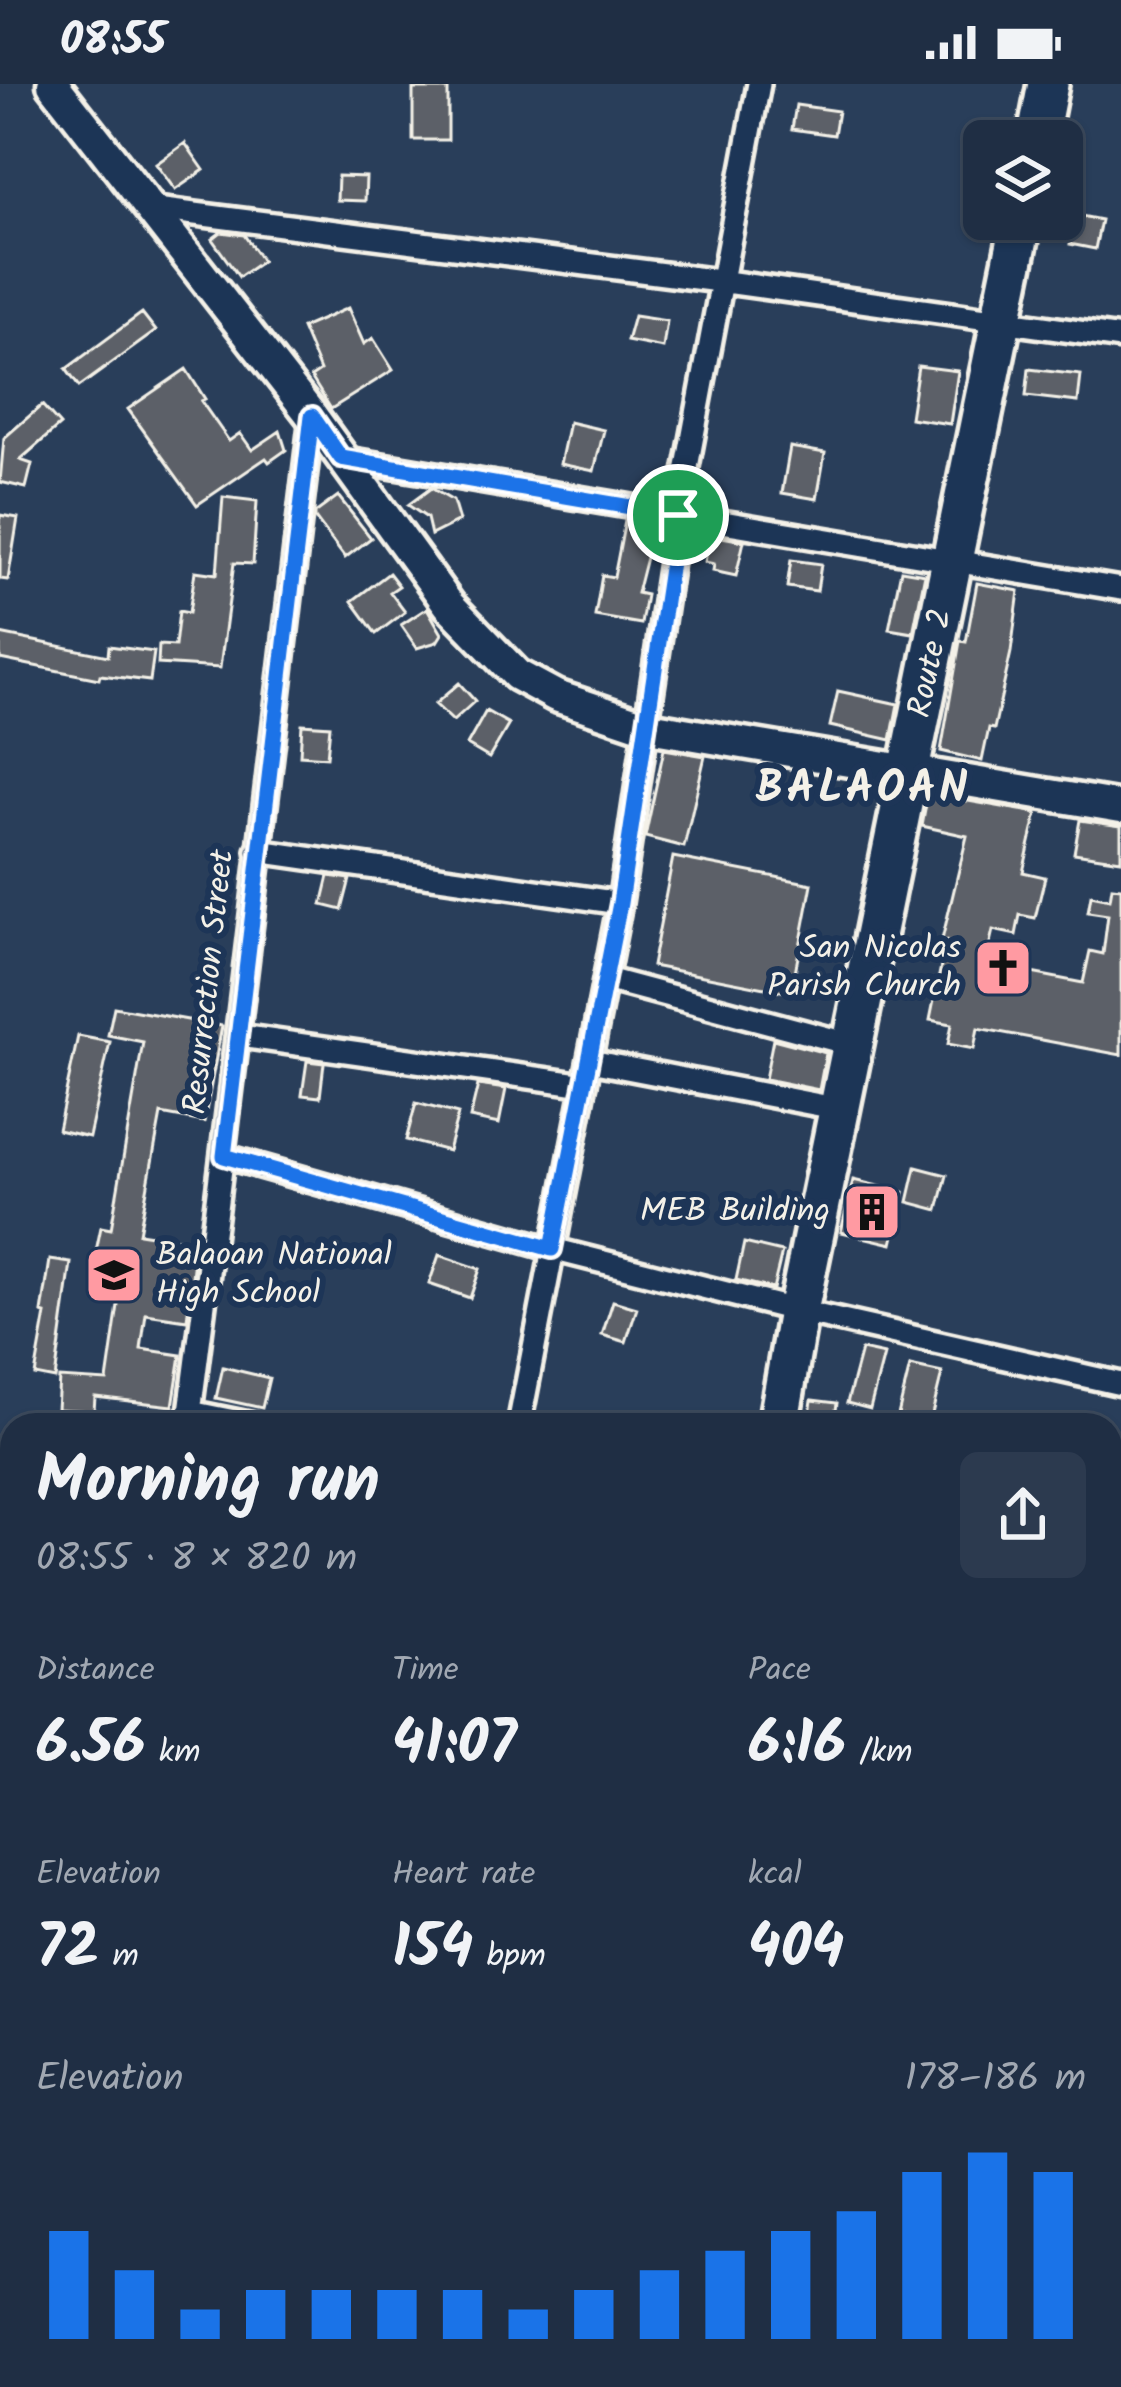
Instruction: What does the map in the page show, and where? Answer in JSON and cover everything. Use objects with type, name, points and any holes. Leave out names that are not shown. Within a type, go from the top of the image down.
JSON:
[{"type":"highway","points":[[1041,120],[1048,84]]},
{"type":"highway","name":"Route 2","points":[[780,1413],[1018,240]]},
{"type":"main road","points":[[53,84],[312,416],[449,605],[517,675],[556,696],[648,727],[1121,807]]},
{"type":"street","points":[[521,1413],[620,903],[678,515],[759,84]]},
{"type":"street","points":[[148,208],[1121,338]]},
{"type":"street","name":"Resurrection Street","points":[[195,1413],[190,1412],[240,1036],[312,416]]},
{"type":"street","points":[[341,458],[1121,590]]},
{"type":"street","points":[[258,850],[620,903]]},
{"type":"street","points":[[606,979],[853,1045]]},
{"type":"street","points":[[240,1036],[585,1085]]},
{"type":"street","points":[[590,1061],[840,1109]]},
{"type":"street","points":[[224,1156],[552,1249],[1121,1384]]},
{"type":"building","points":[[413,89],[448,89],[448,140],[413,140]]},
{"type":"building","points":[[796,105],[838,111],[834,135],[792,129]]},
{"type":"building","points":[[185,143],[204,170],[175,190],[156,164]]},
{"type":"building","points":[[338,176],[366,177],[365,201],[337,200]]},
{"type":"building","points":[[1083,216],[1101,220],[1095,249],[1070,244],[1083,240]]},
{"type":"building","points":[[221,232],[244,235],[262,261],[239,277],[212,239]]},
{"type":"building","points":[[348,308],[364,344],[373,338],[393,370],[331,409],[311,377],[320,371],[302,328]]},
{"type":"building","points":[[142,313],[156,331],[79,387],[66,369]]},
{"type":"building","points":[[634,316],[667,321],[663,348],[627,341]]},
{"type":"building","points":[[918,366],[958,371],[950,424],[910,418]]},
{"type":"building","points":[[186,369],[229,441],[240,433],[252,450],[280,431],[286,450],[269,462],[266,458],[197,505],[128,409]]},
{"type":"building","points":[[1029,369],[1081,375],[1078,402],[1026,396]]},
{"type":"building","points":[[42,405],[60,425],[20,460],[32,464],[26,488],[0,482],[4,438]]},
{"type":"building","points":[[569,422],[604,430],[594,471],[560,464]]},
{"type":"building","points":[[790,447],[825,453],[817,499],[782,493]]},
{"type":"building","points":[[431,488],[453,501],[459,521],[431,535],[427,518],[408,505]]},
{"type":"building","points":[[338,496],[371,538],[345,558],[315,518],[315,513]]},
{"type":"building","points":[[223,497],[257,501],[253,564],[234,563],[220,668],[158,664],[159,645],[175,646],[179,611],[189,613],[195,571],[217,574]]},
{"type":"building","points":[[0,515],[18,518],[8,580],[0,579]]},
{"type":"building","points":[[625,521],[654,526],[637,593],[646,595],[641,624],[595,616],[602,575],[614,577]]},
{"type":"building","points":[[710,535],[744,541],[736,576],[713,571],[714,564],[705,562]]},
{"type":"building","points":[[791,560],[821,564],[817,591],[787,587]]},
{"type":"building","points":[[901,570],[925,574],[913,633],[889,629]]},
{"type":"building","points":[[389,573],[399,586],[390,592],[405,612],[376,634],[352,601]]},
{"type":"building","points":[[977,583],[1019,591],[1011,652],[982,761],[941,751],[960,641],[966,642]]},
{"type":"building","points":[[427,608],[442,634],[437,642],[417,648],[401,625]]},
{"type":"building","points":[[0,634],[108,656],[109,646],[154,652],[150,681],[100,675],[99,679],[0,659]]},
{"type":"building","points":[[459,683],[475,701],[453,721],[435,704]]},
{"type":"building","points":[[838,691],[898,704],[891,740],[830,726]]},
{"type":"building","points":[[486,711],[509,724],[489,758],[467,745]]},
{"type":"building","points":[[302,724],[330,726],[327,757],[300,755]]},
{"type":"building","points":[[664,749],[705,756],[684,847],[645,837]]},
{"type":"building","points":[[928,794],[1037,813],[1023,872],[1045,877],[1035,918],[1020,915],[1016,935],[993,930],[985,964],[1083,983],[1090,951],[1103,954],[1108,915],[1088,912],[1091,895],[1110,899],[1112,887],[1121,888],[1121,1055],[978,1028],[974,1049],[948,1044],[952,1024],[930,1020],[946,941],[942,940],[967,836],[922,826]]},
{"type":"building","points":[[1080,820],[1121,826],[1121,860],[1074,853]]},
{"type":"building","points":[[673,857],[812,884],[791,993],[652,966]]},
{"type":"building","points":[[329,876],[350,879],[342,910],[322,905]]},
{"type":"building","points":[[114,1007],[222,1026],[204,1122],[161,1114],[139,1233],[196,1242],[187,1320],[146,1314],[141,1349],[181,1355],[173,1406],[95,1397],[94,1411],[57,1409],[59,1378],[107,1381],[125,1257],[96,1251],[101,1227],[111,1229],[143,1042],[108,1035]]},
{"type":"building","points":[[78,1036],[110,1042],[89,1137],[58,1130]]},
{"type":"building","points":[[773,1039],[826,1053],[819,1090],[765,1079]]},
{"type":"building","points":[[307,1061],[324,1063],[320,1097],[302,1095]]},
{"type":"building","points":[[478,1085],[506,1089],[499,1124],[470,1118]]},
{"type":"building","points":[[416,1103],[458,1114],[448,1151],[406,1140]]},
{"type":"building","points":[[916,1167],[947,1175],[938,1210],[908,1202]]},
{"type":"building","name":"MEB Building","points":[[853,1180],[904,1192],[892,1244],[841,1232]]},
{"type":"building","points":[[744,1243],[782,1252],[773,1289],[736,1280]]},
{"type":"building","points":[[439,1255],[480,1269],[470,1298],[429,1284]]},
{"type":"building","points":[[50,1260],[71,1263],[55,1379],[35,1375]]},
{"type":"building","points":[[613,1301],[637,1308],[626,1342],[602,1335]]},
{"type":"building","points":[[861,1350],[884,1355],[870,1409],[847,1403]]},
{"type":"building","points":[[910,1366],[942,1373],[932,1413],[898,1413]]},
{"type":"building","points":[[223,1367],[269,1378],[262,1408],[216,1398]]},
{"type":"building","points":[[812,1400],[837,1403],[836,1413],[810,1413]]},
{"type":"place","name":"San Nicolas Parish Church","points":[[1003,968]]},
{"type":"place","name":"MEB Building","points":[[872,1212]]},
{"type":"place","name":"Balaoan National High School","points":[[114,1275]]},
{"type":"district","name":"BALAOAN","points":[[863,790]]},
{"type":"route","points":[[312,416],[341,458],[678,515],[620,903],[552,1249],[224,1156],[312,416]]}]
